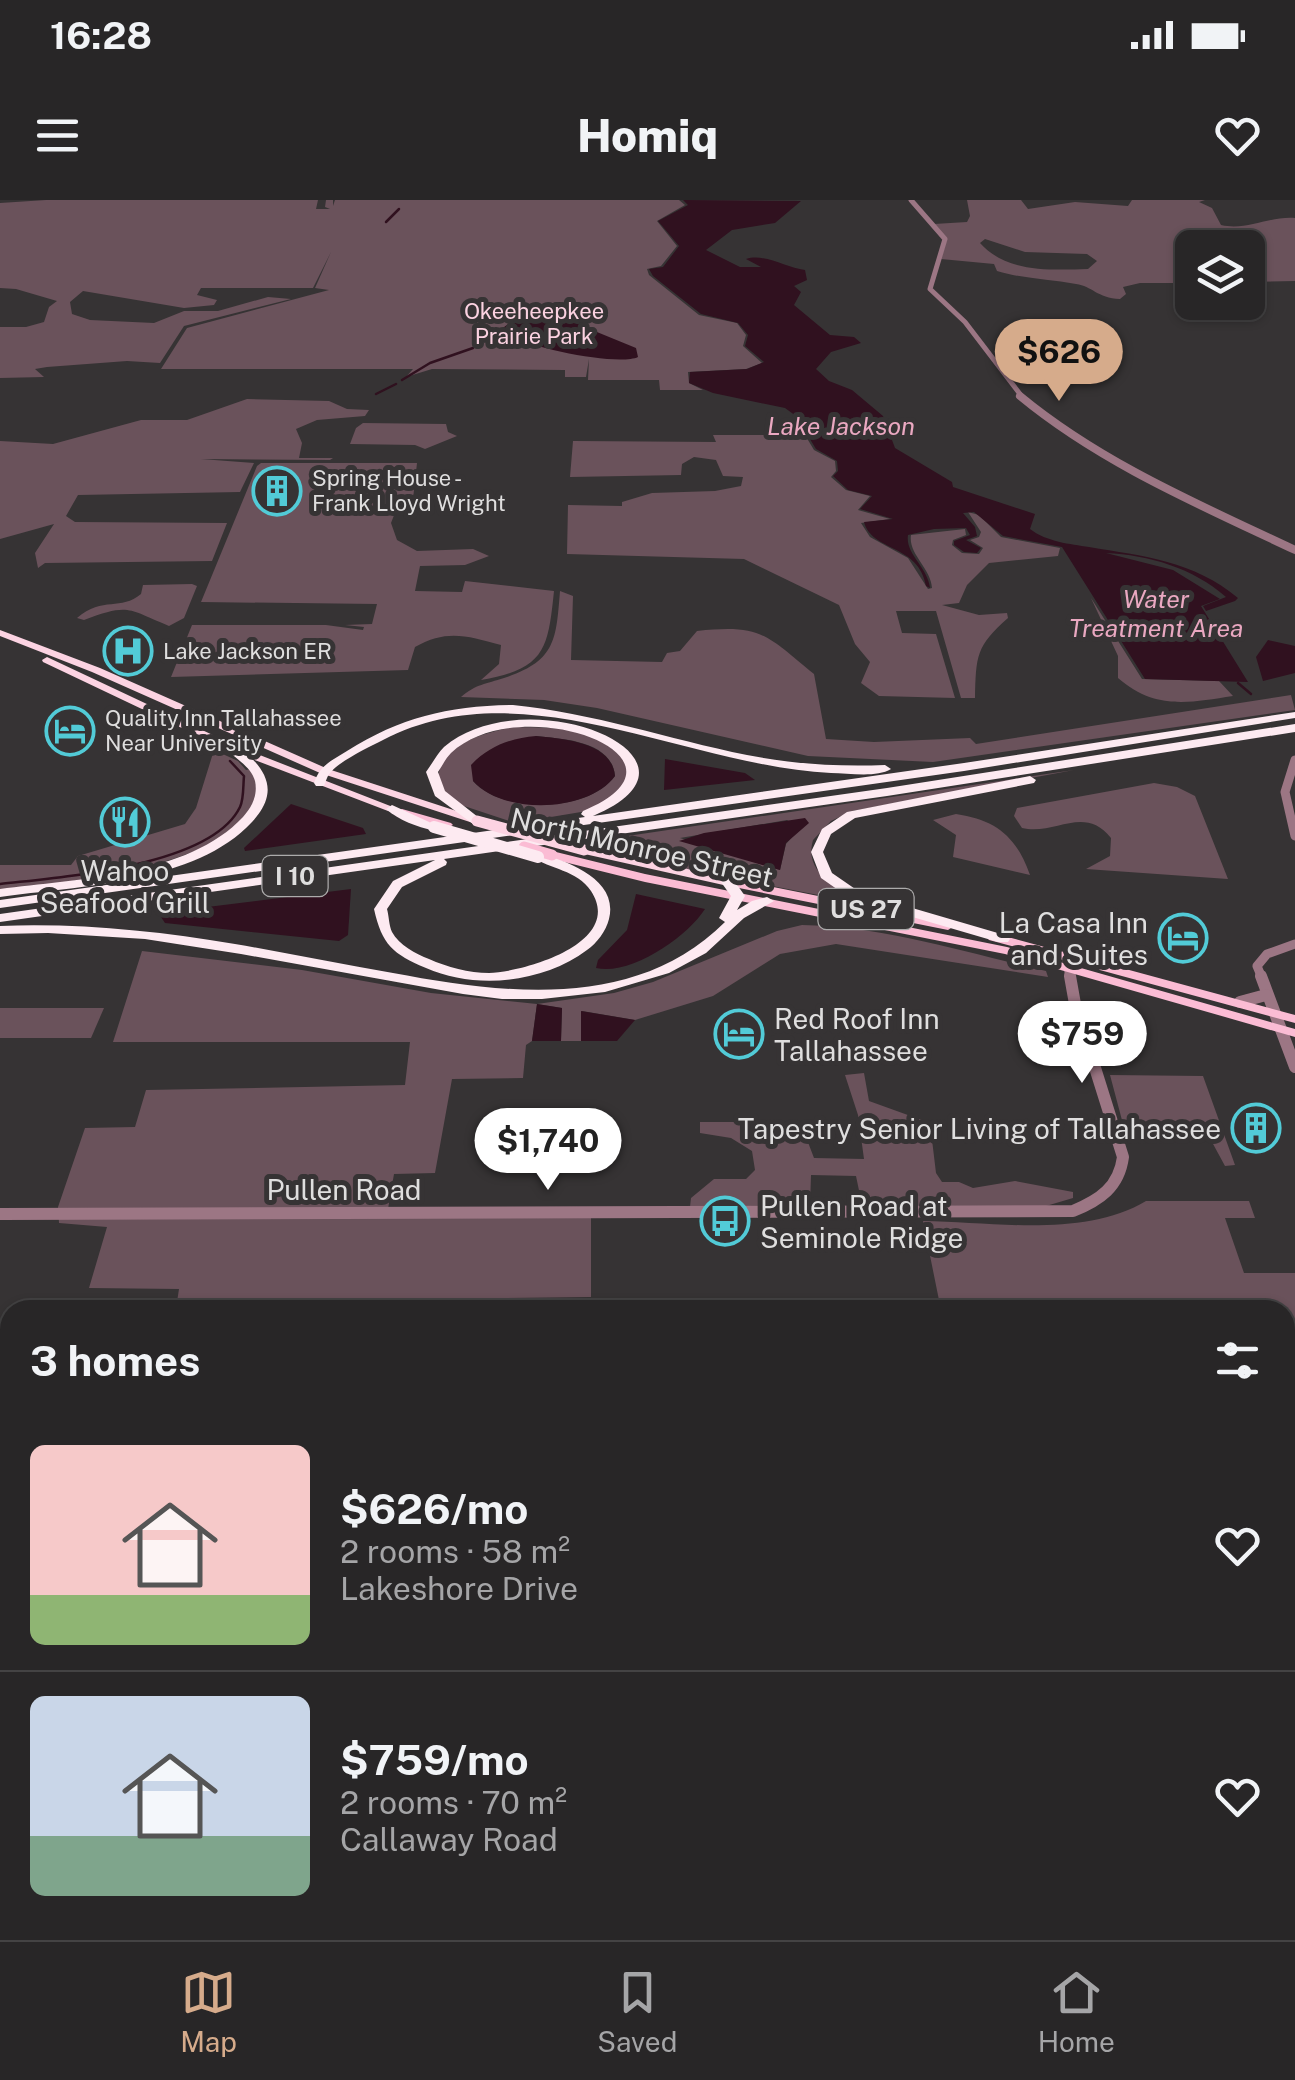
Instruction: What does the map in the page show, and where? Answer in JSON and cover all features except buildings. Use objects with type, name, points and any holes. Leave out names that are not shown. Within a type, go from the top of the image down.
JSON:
[{"type":"highway","name":"North Monroe Street","points":[[0,633],[150,692],[392,809]]},
{"type":"highway","name":"North Monroe Street","points":[[0,642],[103,684],[230,747],[477,821],[728,882]]},
{"type":"highway","points":[[103,684],[150,692]]},
{"type":"highway","points":[[134,700],[150,702],[214,732],[250,740]]},
{"type":"highway","points":[[322,777],[405,724],[444,714],[506,709],[552,713],[746,759],[820,769],[895,769],[1074,751]]},
{"type":"highway","name":"I 10","points":[[0,904],[1074,751],[1290,716]]},
{"type":"highway","points":[[477,821],[450,804],[433,783],[437,760],[461,740],[514,724],[552,724],[590,731],[619,746],[632,764],[626,791],[604,807],[556,824]]},
{"type":"highway","name":"I 10","points":[[0,918],[1295,728]]},
{"type":"highway","points":[[1003,939],[866,900],[844,890],[819,866],[817,852],[821,839],[834,824],[860,812],[1160,755],[1194,745]]},
{"type":"highway","points":[[0,893],[165,865],[232,834],[254,813],[262,794],[256,771],[230,747]]},
{"type":"highway","points":[[392,809],[408,819],[440,826],[545,856],[580,874],[602,900],[598,931],[585,946],[564,959],[521,974],[460,975],[421,964],[388,940],[382,928],[382,909],[394,890],[414,874],[451,859],[572,840],[590,834]]},
{"type":"highway","points":[[680,962],[720,926],[738,896],[728,882]]},
{"type":"highway","points":[[0,930],[92,929],[144,934],[501,994],[597,990],[626,983],[680,962],[714,940],[750,905],[766,902]]},
{"type":"main road","name":"North Monroe Street","points":[[545,856],[1067,960],[1295,1019]]},
{"type":"main road","name":"North Monroe Street","points":[[728,882],[1003,939],[1101,976],[1295,1033]]},
{"type":"street","points":[[910,200],[944,239],[930,289],[965,322],[1024,401],[1126,468],[1295,550]]},
{"type":"street","points":[[1295,760],[1285,792],[1295,836]]},
{"type":"street","points":[[1294,1058],[1257,970],[1258,960],[1295,944]]},
{"type":"street","points":[[1067,960],[1072,986],[1101,976]]},
{"type":"street","name":"Pullen Road","points":[[0,1214],[1051,1214],[1080,1208],[1104,1196],[1117,1182],[1123,1157],[1072,986]]},
{"type":"street","points":[[1240,1002],[1266,994]]},
{"type":"green space","name":"Okeeheepkee Prairie Park","points":[[318,200],[316,209],[330,209],[325,207],[326,200],[333,200],[333,206],[335,200],[679,200],[685,205],[657,221],[677,246],[661,266],[647,269],[649,275],[699,315],[737,323],[746,335],[743,346],[762,363],[746,369],[688,372],[689,383],[703,390],[660,390],[659,380],[588,380],[589,359],[586,377],[565,377],[565,370],[432,369],[406,377],[413,369],[161,369],[187,328],[329,290],[315,288],[331,252],[313,288],[201,288],[197,295],[217,300],[214,305],[184,308],[83,291],[70,302],[72,314],[90,320],[154,323],[184,311],[218,311],[268,297],[291,299],[184,326],[160,363],[127,361],[47,367],[35,369],[44,377],[0,378],[0,327],[44,322],[49,307],[57,301],[0,288],[0,203]]},
{"type":"green space","points":[[967,200],[1021,200],[1028,209],[1075,202],[1128,206],[1132,200],[1205,200],[1199,202],[1212,208],[1221,225],[1295,218],[1295,281],[1265,282],[1265,230],[1175,230],[1175,283],[1123,287],[1126,294],[1120,299],[1112,298],[1082,285],[997,271],[994,264],[941,259],[947,239],[934,224],[967,222]],"holes":[[[985,239],[1025,252],[1087,254],[1097,261],[1088,269],[1030,268],[1003,260],[980,243]]]},
{"type":"green space","points":[[247,399],[329,401],[347,409],[369,410],[365,416],[317,420],[296,429],[302,443],[299,458],[333,458],[330,460],[201,459],[254,463],[240,492],[78,495],[66,516],[75,522],[227,523],[212,561],[45,563],[38,568],[35,553],[54,524],[0,539],[0,441],[53,444],[141,420],[187,420]]},
{"type":"green space","points":[[363,423],[446,424],[448,432],[457,436],[425,449],[415,445],[350,444],[356,428]]},
{"type":"green space","points":[[713,435],[805,435],[814,450],[835,461],[836,471],[831,477],[846,490],[870,496],[858,510],[890,519],[861,523],[870,537],[908,558],[928,589],[932,588],[931,581],[913,548],[911,535],[965,529],[966,535],[953,540],[952,545],[962,553],[979,554],[983,548],[970,540],[981,532],[968,512],[979,515],[1001,537],[1060,548],[1058,556],[989,563],[967,585],[959,603],[942,605],[979,615],[1007,613],[1008,618],[989,636],[980,653],[975,698],[961,698],[936,611],[896,611],[902,633],[936,634],[955,698],[879,696],[861,683],[870,662],[855,644],[839,605],[744,559],[567,554],[568,505],[622,506],[622,502],[652,493],[741,486],[743,477],[723,476],[716,460],[694,457],[682,464],[681,475],[570,477],[573,441],[716,442]]},
{"type":"green space","points":[[261,463],[417,463],[413,499],[400,500],[391,523],[397,540],[417,551],[473,549],[489,556],[465,565],[420,566],[415,591],[462,592],[465,581],[554,591],[549,627],[540,653],[519,669],[481,680],[499,664],[501,645],[457,636],[437,638],[415,647],[408,670],[171,677],[192,625],[326,625],[363,630],[364,627],[345,625],[372,624],[377,604],[201,602]]},
{"type":"green space","points":[[143,585],[197,586],[184,618],[169,626],[128,610],[84,620],[77,618],[95,607],[134,599],[141,594]]},
{"type":"green space","points":[[560,591],[573,596],[571,660],[662,662],[667,653],[680,651],[697,631],[736,629],[773,641],[814,674],[826,739],[874,742],[970,738],[976,744],[1291,695],[1295,710],[933,762],[808,756],[597,708],[544,700],[461,697],[476,687],[521,671],[544,656],[554,636]]},
{"type":"green space","points":[[1091,598],[1142,679],[1219,681],[1233,696],[1172,702],[1132,688],[1118,678],[1118,656]]},
{"type":"green space","points":[[514,727],[576,732],[602,742],[628,763],[625,786],[593,810],[515,823],[455,803],[444,793],[438,778],[447,756],[466,742]],"holes":[[[536,736],[596,749],[612,764],[615,776],[586,797],[545,805],[504,799],[473,781]]]},
{"type":"green space","points":[[214,750],[238,761],[246,770],[251,769],[255,801],[238,827],[205,847],[162,862],[115,874],[0,891],[0,865],[71,865],[78,856],[185,824],[196,808]]},
{"type":"green space","points":[[1074,770],[852,811],[831,821],[813,840],[813,863],[826,879],[859,903],[680,868],[587,842]],"holes":[[[787,820],[800,828],[786,844],[780,870],[680,838]]]},
{"type":"green space","points":[[1154,783],[1177,787],[1195,796],[1228,879],[1086,869],[1110,856],[1111,838],[1101,828],[1080,822],[1022,828],[1014,816],[1017,808]]},
{"type":"green space","points":[[956,814],[1003,832],[1018,850],[1030,875],[953,857],[956,835],[933,820]]},
{"type":"green space","points":[[802,925],[863,930],[925,942],[1046,971],[1048,977],[836,944],[780,954],[713,996],[635,1020],[582,1011],[581,1041],[561,1041],[562,1008],[537,1004],[614,993],[653,982],[777,931]]},
{"type":"green space","points":[[142,951],[302,970],[431,993],[537,1004],[532,1041],[526,1045],[523,1078],[452,1079],[435,1173],[394,1174],[388,1209],[591,1208],[591,1297],[177,1300],[179,1289],[89,1288],[107,1227],[59,1223],[58,1207],[85,1128],[135,1127],[146,1090],[405,1085],[410,1042],[113,1042]]},
{"type":"green space","points":[[0,1008],[104,1008],[91,1038],[0,1038]]},
{"type":"green space","points":[[864,1073],[869,1101],[930,1123],[936,1173],[942,1182],[959,1182],[973,1188],[1015,1181],[1073,1192],[1073,1198],[1046,1206],[862,1205],[856,1176],[811,1175],[810,1205],[690,1207],[691,1198],[714,1179],[746,1179],[755,1170],[752,1151],[731,1138],[700,1133],[700,1122],[768,1122],[806,1137],[814,1158],[864,1159],[858,1115],[845,1075]]},
{"type":"green space","points":[[1110,1075],[1203,1076],[1235,1165],[1225,1166],[1206,1131],[1137,1131],[1123,1124]]},
{"type":"green space","points":[[1146,1201],[1249,1201],[1255,1218],[1225,1218],[1244,1273],[1295,1273],[1295,1300],[939,1300],[923,1221],[1067,1224],[1122,1213]]},
{"type":"water","name":"Lake Jackson","points":[[683,200],[801,201],[775,223],[732,230],[706,250],[740,267],[761,267],[746,259],[761,258],[805,270],[807,280],[794,286],[801,292],[794,305],[830,335],[854,337],[861,343],[831,352],[816,369],[829,381],[852,390],[883,416],[895,448],[952,482],[953,487],[1035,514],[1030,529],[1044,537],[1167,562],[1204,576],[1238,598],[1206,611],[1203,606],[1226,597],[1199,578],[1154,560],[1106,553],[1173,570],[1220,599],[1201,606],[1248,682],[1145,679],[1062,547],[1003,536],[974,512],[963,513],[975,527],[977,536],[966,540],[981,548],[977,553],[964,552],[954,545],[954,541],[970,535],[966,528],[908,535],[910,548],[930,588],[926,586],[914,562],[876,539],[864,522],[893,519],[860,509],[872,496],[848,490],[833,476],[838,471],[837,461],[816,449],[796,416],[785,408],[713,393],[689,383],[690,372],[747,369],[764,362],[745,346],[748,335],[738,323],[701,314],[649,269],[663,267],[679,246],[658,221],[688,205]]},
{"type":"water","points":[[560,302],[592,330],[636,348],[638,357],[610,359],[568,353],[526,342],[500,330],[530,308]]},
{"type":"water","points":[[1268,640],[1295,646],[1295,673],[1263,681],[1256,657]]},
{"type":"water","points":[[536,736],[596,749],[612,765],[615,776],[586,797],[545,805],[504,800],[473,781],[471,765],[485,753],[509,741]]},
{"type":"water","points":[[665,759],[745,773],[755,780],[664,790]]},
{"type":"water","points":[[291,804],[363,828],[366,834],[245,851]]},
{"type":"water","points":[[805,818],[809,823],[786,843],[780,870],[679,841],[704,833]]},
{"type":"water","points":[[351,889],[348,935],[339,941],[165,923],[161,917],[183,910]]},
{"type":"water","points":[[636,894],[705,909],[685,931],[657,952],[625,966],[596,968],[598,960],[627,930]]},
{"type":"water","points":[[537,1004],[562,1008],[561,1041],[532,1041]]},
{"type":"water","points":[[581,1011],[635,1020],[617,1041],[581,1041]]},
{"type":"waterway","points":[[386,222],[399,209]]},
{"type":"waterway","points":[[402,380],[430,363],[473,348]]},
{"type":"waterway","points":[[376,394],[396,384]]},
{"type":"waterway","points":[[1238,683],[1251,694]]},
{"type":"waterway","points":[[0,884],[131,865],[199,843],[224,827],[240,807],[244,776],[230,761]]},
{"type":"place","name":"Spring House - Frank Lloyd Wright","points":[[277,491]]},
{"type":"place","name":"Lake Jackson ER","points":[[128,651]]},
{"type":"place","name":"Quality Inn Tallahassee Near University","points":[[70,731]]},
{"type":"place","name":"Wahoo Seafood Grill","points":[[125,822]]},
{"type":"place","name":"La Casa Inn and Suites","points":[[1183,938]]},
{"type":"place","name":"Red Roof Inn Tallahassee","points":[[739,1034]]},
{"type":"place","name":"Tapestry Senior Living of Tallahassee","points":[[1256,1128]]},
{"type":"place","name":"Pullen Road at Seminole Ridge","points":[[725,1221]]},
{"type":"water label","name":"Water Treatment Area","points":[[1156,614]]}]
